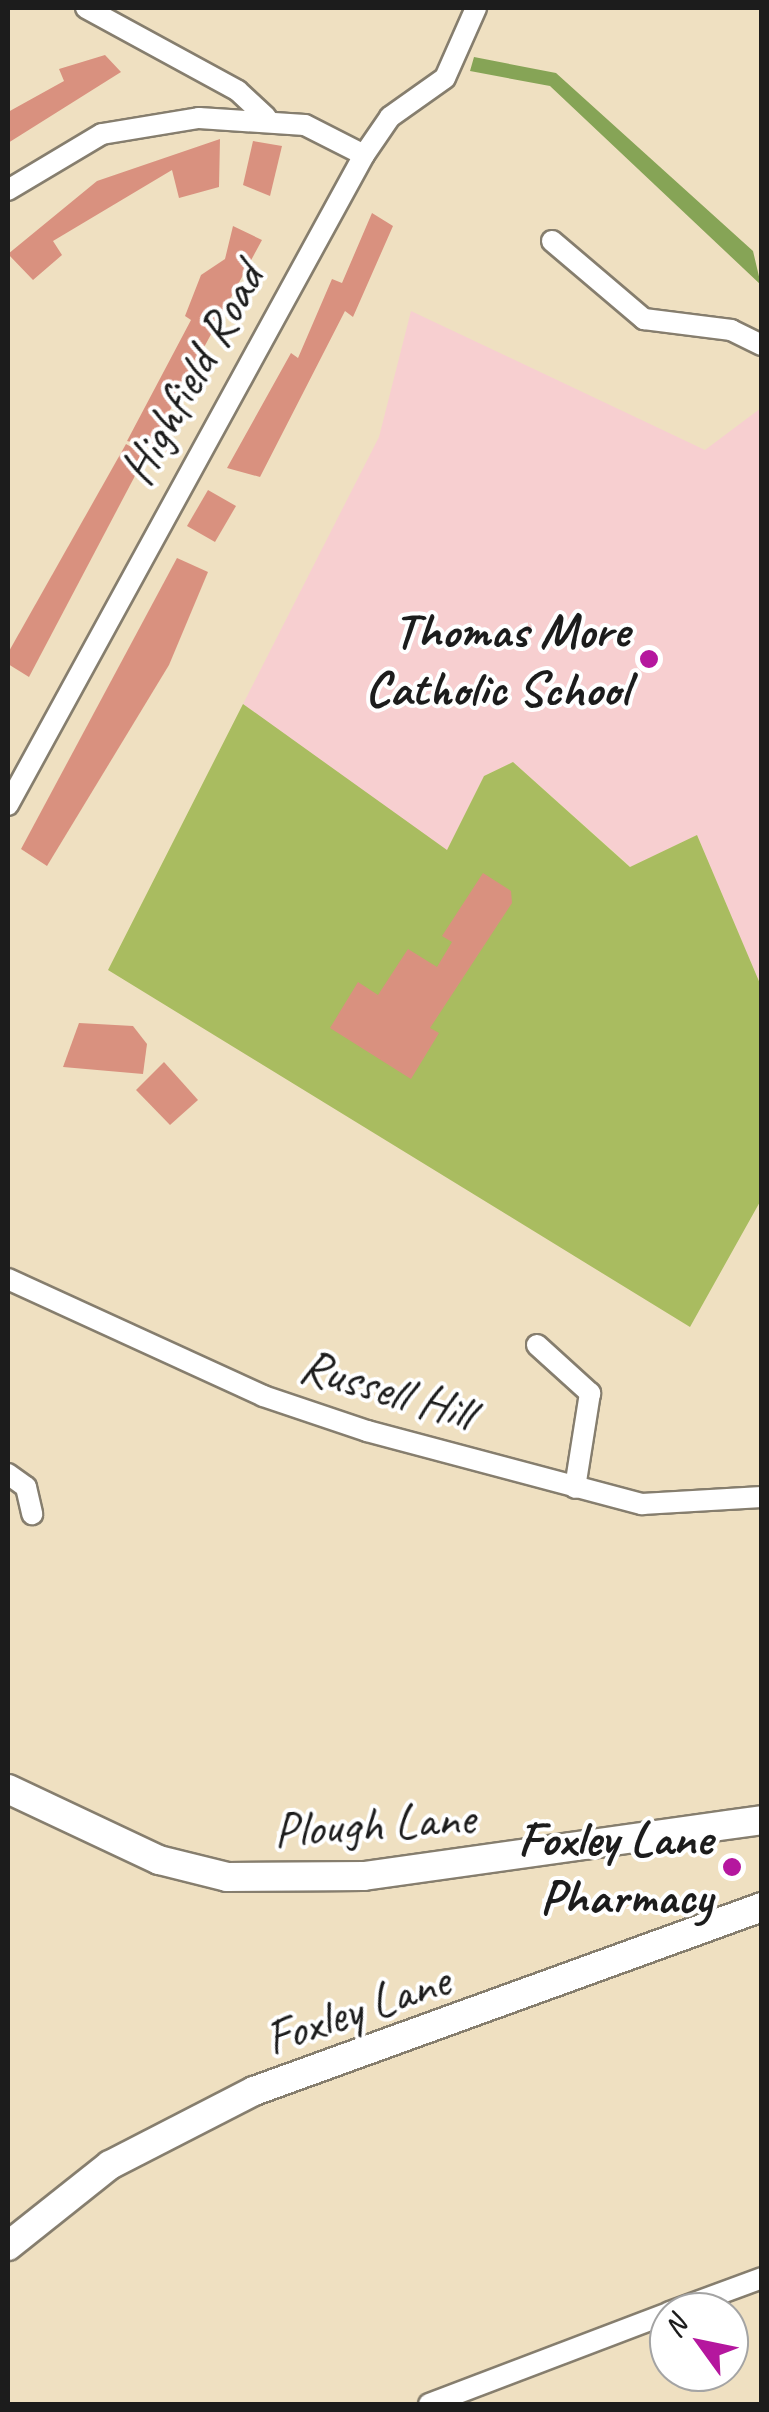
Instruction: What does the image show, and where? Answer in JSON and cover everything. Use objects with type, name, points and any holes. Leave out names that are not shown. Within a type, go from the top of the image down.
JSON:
[{"type":"main road","name":"Plough Lane","points":[[8,1789],[159,1860],[227,1877],[364,1876],[762,1820]]},
{"type":"main road","name":"Foxley Lane","points":[[8,2246],[110,2165],[254,2091],[762,1906]]},
{"type":"street","points":[[86,8],[238,91],[266,117]]},
{"type":"street","name":"Highfield Road","points":[[8,805],[364,155],[390,117],[446,78],[476,8]]},
{"type":"street","points":[[8,190],[102,134],[266,117],[306,125],[364,155]]},
{"type":"street","points":[[552,241],[644,319],[731,330],[762,345]]},
{"type":"street","name":"Russell Hill","points":[[8,1279],[283,1404],[642,1504],[762,1497]]},
{"type":"street","points":[[537,1345],[590,1393],[575,1488]]},
{"type":"street","points":[[8,1474],[26,1488],[32,1514]]},
{"type":"street","points":[[724,2292],[762,2278]]},
{"type":"street","points":[[429,2404],[649,2320]]},
{"type":"shaded area","name":"Thomas More Catholic School","points":[[411,311],[705,450],[761,408],[761,986],[697,835],[631,867],[513,762],[484,776],[447,851],[243,704],[379,437]]},
{"type":"green space","points":[[474,57],[556,73],[753,251],[761,285],[550,86],[470,71]]},
{"type":"green space","points":[[243,704],[447,850],[484,776],[513,762],[630,867],[697,835],[761,986],[761,1200],[690,1327],[108,970]]},
{"type":"building","points":[[105,55],[121,72],[8,143],[8,112],[64,81],[59,69]]},
{"type":"building","points":[[220,139],[219,187],[179,198],[172,170],[53,241],[62,255],[33,280],[8,254],[97,181]]},
{"type":"building","points":[[253,141],[282,146],[270,196],[243,185]]},
{"type":"building","points":[[372,213],[393,226],[353,317],[345,311],[260,477],[227,468],[291,353],[298,358],[332,279],[342,283]]},
{"type":"building","points":[[233,226],[262,240],[155,438],[173,453],[127,441],[191,320],[185,316],[201,275],[225,259]]},
{"type":"building","points":[[126,444],[146,455],[29,677],[8,664],[8,653]]},
{"type":"building","points":[[208,490],[236,506],[215,542],[187,526]]},
{"type":"building","points":[[177,558],[208,572],[169,665],[47,866],[21,849]]},
{"type":"building","points":[[483,873],[511,891],[512,903],[430,1028],[439,1033],[411,1079],[330,1028],[358,982],[378,995],[408,949],[437,967],[452,942],[442,936]]},
{"type":"building","points":[[79,1023],[133,1026],[147,1044],[143,1074],[63,1067]]},
{"type":"building","points":[[164,1062],[198,1100],[170,1125],[136,1090]]},
{"type":"place","name":"Thomas More Catholic School","points":[[649,659]]},
{"type":"place","name":"Foxley Lane Pharmacy","points":[[732,1867]]}]
